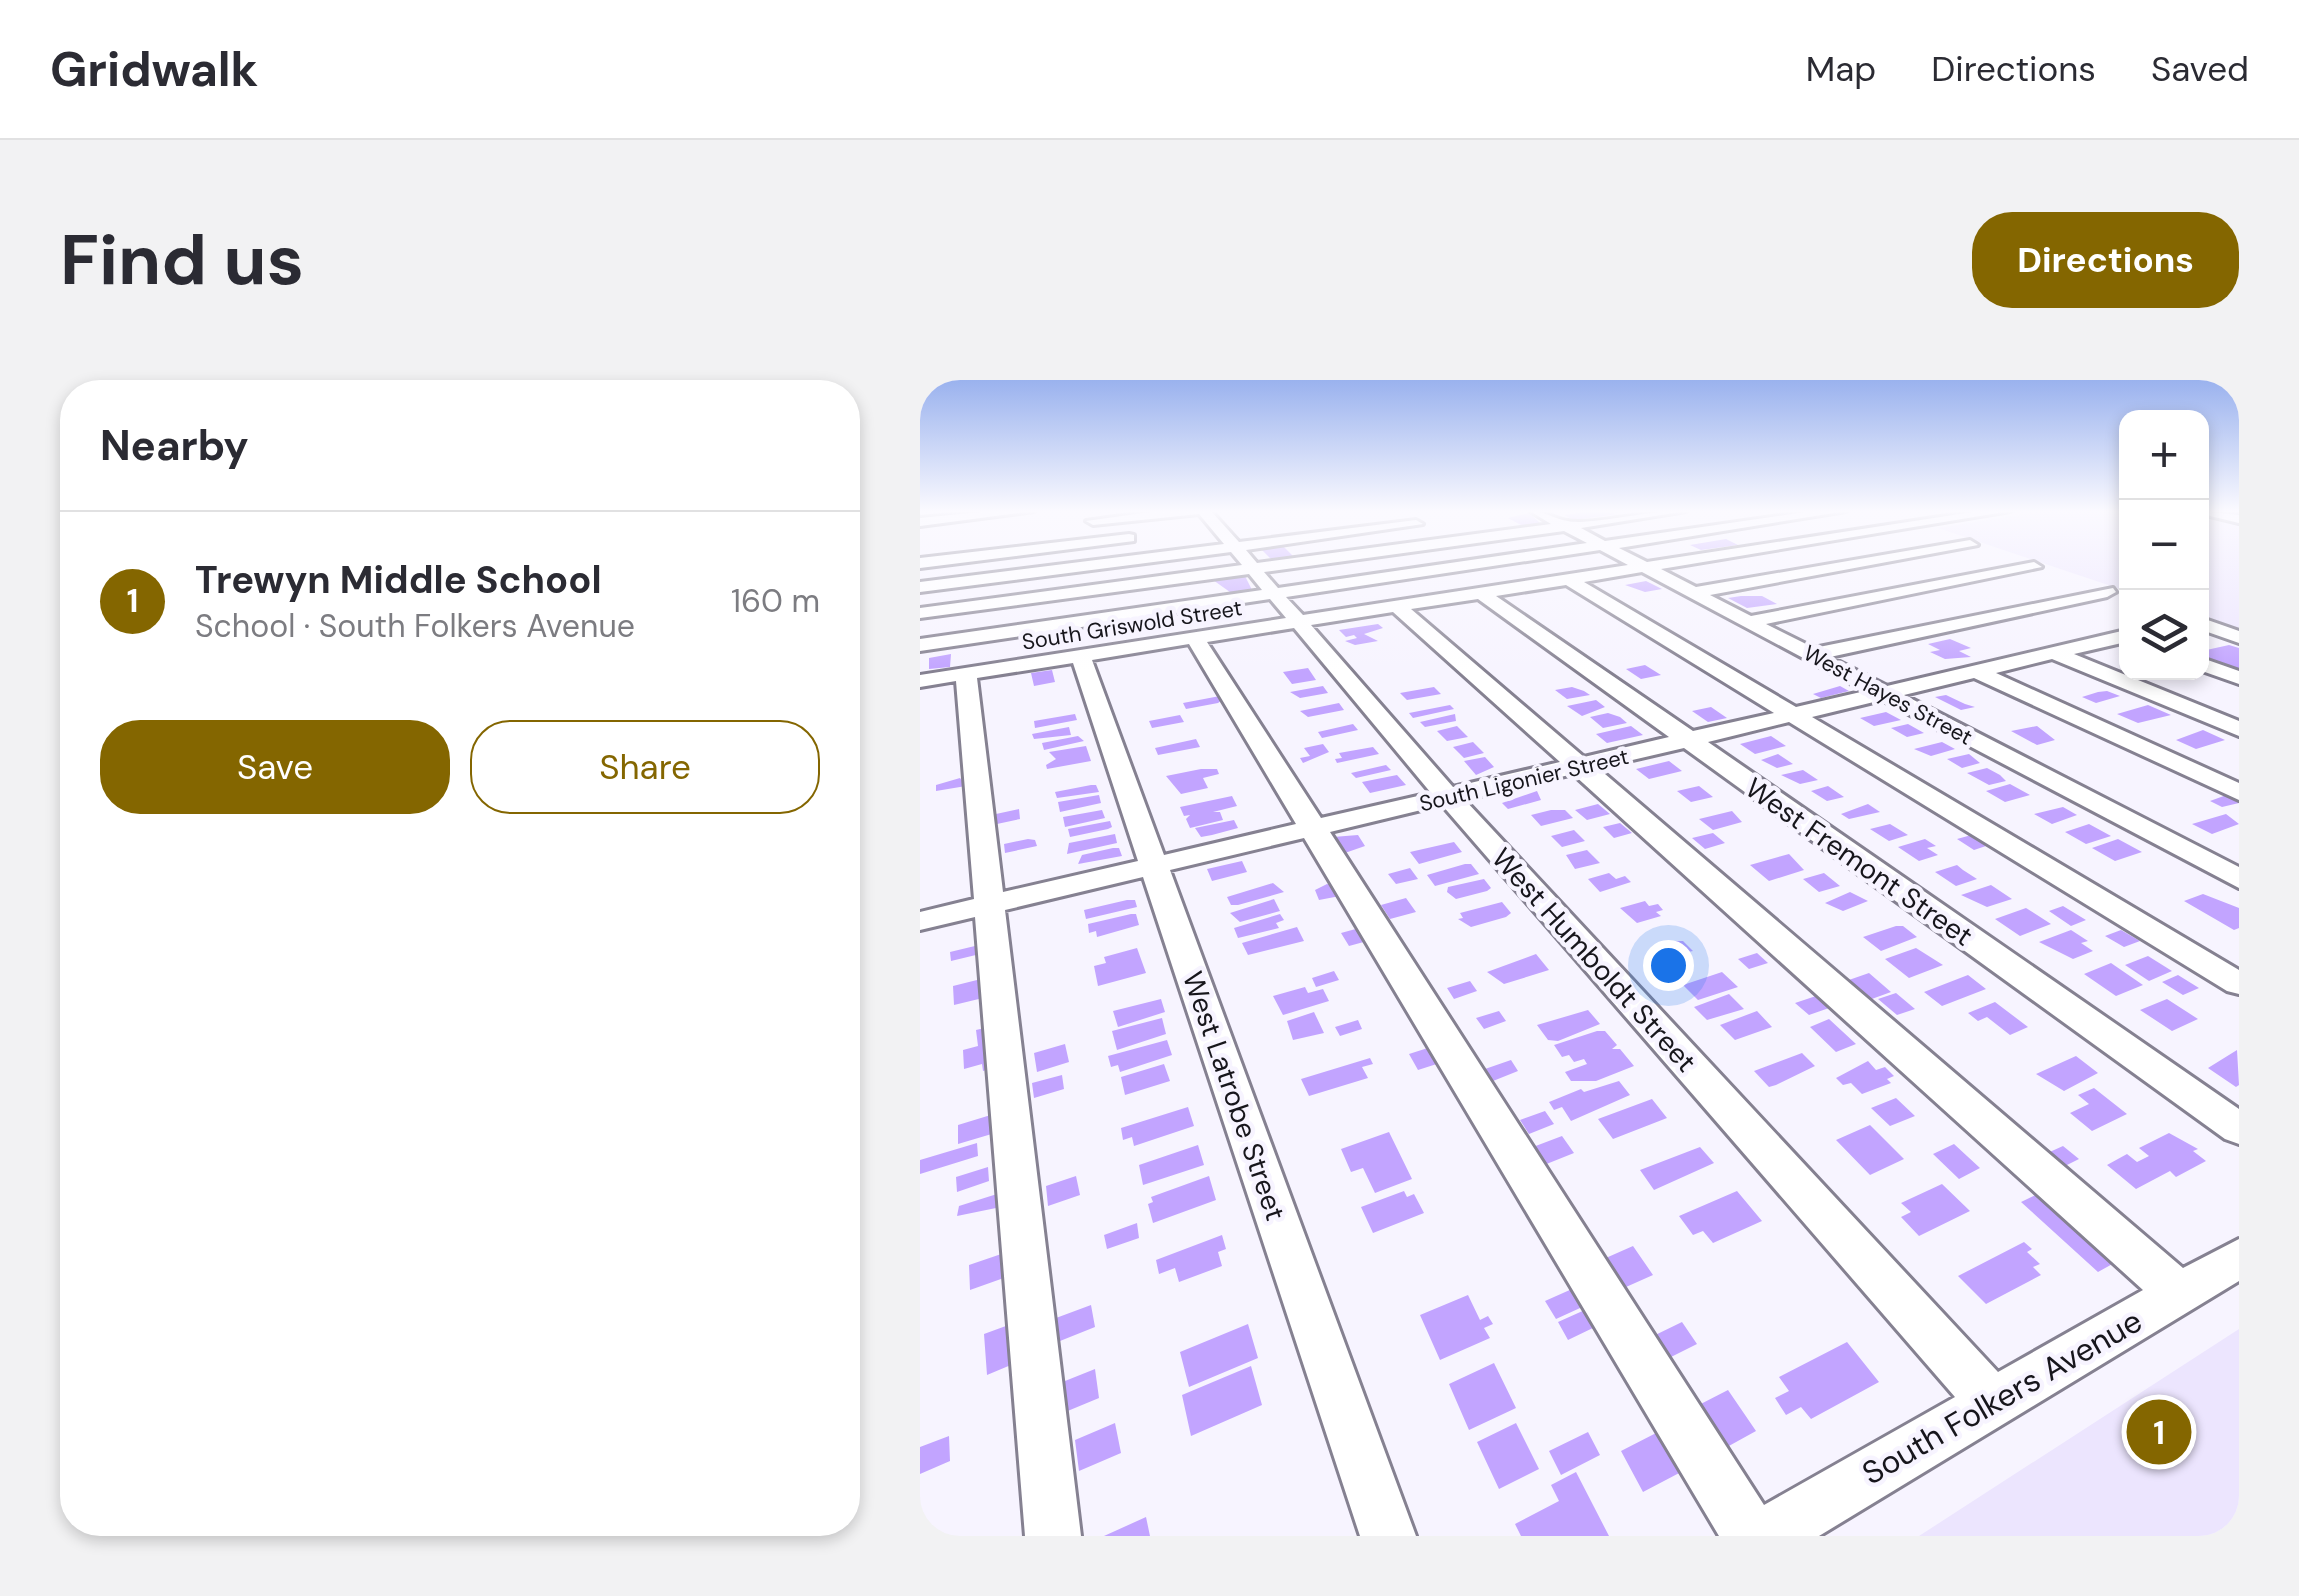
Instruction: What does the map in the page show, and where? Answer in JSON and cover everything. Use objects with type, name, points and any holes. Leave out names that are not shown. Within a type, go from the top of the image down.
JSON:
[{"type":"street","points":[[920,587],[1061,565]]},
{"type":"street","points":[[920,613],[1119,565]]},
{"type":"street","points":[[920,645],[1152,565]]},
{"type":"street","name":"West Humboldt Street","points":[[1249,565],[1448,796],[1992,1402]]},
{"type":"street","name":"West Hayes Street","points":[[1641,565],[2239,880]]},
{"type":"street","name":"South Griswold Street","points":[[920,682],[1658,565]]},
{"type":"street","points":[[1693,592],[1882,565]]},
{"type":"street","points":[[2028,565],[2052,573]]},
{"type":"street","points":[[1748,622],[2034,567]]},
{"type":"street","points":[[1568,579],[2239,984]]},
{"type":"street","points":[[2070,579],[2119,596]]},
{"type":"street","points":[[1811,655],[2107,592]]},
{"type":"street","name":"West Fremont Street","points":[[1481,593],[2239,1128]]},
{"type":"street","points":[[1397,606],[2179,1293]]},
{"type":"street","points":[[2209,626],[2239,637]]},
{"type":"street","points":[[1195,638],[1751,1536]]},
{"type":"street","name":"South Ligonier Street","points":[[920,922],[2119,638]]},
{"type":"street","points":[[2054,653],[2239,729]]},
{"type":"street","name":"West Latrobe Street","points":[[1080,656],[1388,1536]]},
{"type":"street","points":[[2209,667],[2239,678]]},
{"type":"street","points":[[1977,672],[2239,792]]},
{"type":"street","points":[[966,674],[1054,1536]]},
{"type":"street","name":"South Folkers Avenue","points":[[1766,1536],[2239,1258]]},
{"type":"shaded area","points":[[2048,565],[2119,565],[2119,589]]},
{"type":"shaded area","points":[[2209,565],[2239,565],[2239,628],[2209,618]]},
{"type":"shaded area","points":[[2239,1329],[2239,1536],[1919,1536]]},
{"type":"building","points":[[1245,576],[1254,594],[1237,597],[1213,580]]},
{"type":"building","points":[[1646,581],[1662,589],[1645,592],[1625,585]]},
{"type":"building","points":[[1762,596],[1777,604],[1747,608],[1728,598]]},
{"type":"building","points":[[1378,624],[1383,628],[1364,634],[1378,641],[1355,645],[1345,641],[1357,638],[1354,635],[1346,637],[1339,630]]},
{"type":"building","points":[[1950,639],[1971,648],[1959,651],[1971,657],[1945,659],[1930,652],[1940,650],[1928,644]]},
{"type":"building","points":[[2229,645],[2239,648],[2239,671],[2209,660],[2209,649]]},
{"type":"building","points":[[951,654],[950,667],[929,669],[929,658]]},
{"type":"building","points":[[1645,665],[1661,675],[1641,679],[1626,669]]},
{"type":"building","points":[[1308,668],[1316,680],[1292,684],[1283,672]]},
{"type":"building","points":[[1052,670],[1055,682],[1034,686],[1031,673]]},
{"type":"building","points":[[1323,686],[1328,693],[1300,698],[1290,692]]},
{"type":"building","points":[[1840,686],[1849,691],[1821,698],[1813,694]]},
{"type":"building","points":[[1434,687],[1441,694],[1407,700],[1400,693]]},
{"type":"building","points":[[1572,687],[1590,695],[1567,699],[1555,690]]},
{"type":"building","points":[[2098,692],[2120,696],[2096,703],[2082,697]]},
{"type":"building","points":[[1946,695],[1975,707],[1961,710],[1935,697]]},
{"type":"building","points":[[1220,696],[1222,700],[1218,703],[1186,709],[1183,703]]},
{"type":"building","points":[[1596,700],[1605,707],[1582,716],[1567,706]]},
{"type":"building","points":[[1339,703],[1344,710],[1308,717],[1300,711]]},
{"type":"building","points":[[1450,705],[1454,709],[1413,718],[1409,713]]},
{"type":"building","points":[[2148,705],[2171,715],[2138,723],[2117,714]]},
{"type":"building","points":[[1711,707],[1727,718],[1708,722],[1692,711]]},
{"type":"building","points":[[1886,712],[1901,720],[1874,726],[1860,718]]},
{"type":"building","points":[[1608,713],[1627,723],[1603,728],[1590,717]]},
{"type":"building","points":[[1075,714],[1077,720],[1035,728],[1034,721]]},
{"type":"building","points":[[1455,714],[1456,721],[1425,727],[1420,722]]},
{"type":"building","points":[[1180,715],[1184,722],[1152,728],[1149,721]]},
{"type":"building","points":[[1353,724],[1358,730],[1322,738],[1318,732]]},
{"type":"building","points":[[1908,724],[1924,733],[1907,737],[1891,728]]},
{"type":"building","points":[[1457,726],[1468,737],[1447,741],[1437,731]]},
{"type":"building","points":[[1631,726],[1643,735],[1607,743],[1596,734]]},
{"type":"building","points":[[2037,726],[2055,740],[2037,745],[2011,731]]},
{"type":"building","points":[[1069,727],[1071,735],[1034,739],[1032,734]]},
{"type":"building","points":[[2203,730],[2225,740],[2196,749],[2176,740]]},
{"type":"building","points":[[1078,736],[1084,741],[1044,750],[1042,743]]},
{"type":"building","points":[[1771,736],[1786,746],[1755,754],[1740,744]]},
{"type":"building","points":[[1196,739],[1200,747],[1158,755],[1155,748]]},
{"type":"building","points":[[1473,742],[1484,753],[1464,758],[1453,747]]},
{"type":"building","points":[[1942,742],[1955,749],[1931,756],[1914,749]]},
{"type":"building","points":[[1323,744],[1329,752],[1303,763],[1300,758],[1310,756],[1304,748]]},
{"type":"building","points":[[1086,746],[1091,761],[1047,769],[1046,765],[1056,759],[1049,752]]},
{"type":"building","points":[[1373,747],[1379,754],[1337,763],[1335,759],[1342,758],[1339,753]]},
{"type":"building","points":[[1778,754],[1793,764],[1777,768],[1761,760]]},
{"type":"building","points":[[1969,754],[1980,763],[1962,768],[1947,759]]},
{"type":"building","points":[[1485,757],[1494,767],[1476,775],[1464,761]]},
{"type":"building","points":[[1669,761],[1682,771],[1649,779],[1636,769]]},
{"type":"building","points":[[1386,765],[1391,770],[1356,778],[1351,773]]},
{"type":"building","points":[[1987,768],[2006,781],[1989,785],[1967,773]]},
{"type":"building","points":[[1217,769],[1219,774],[1203,778],[1208,788],[1181,794],[1166,776]]},
{"type":"building","points":[[1803,770],[1818,780],[1800,784],[1781,775]]},
{"type":"building","points":[[1397,775],[1406,785],[1370,793],[1362,782]]},
{"type":"building","points":[[960,778],[966,786],[936,791],[936,785]]},
{"type":"building","points":[[2010,784],[2030,795],[2005,802],[1986,791]]},
{"type":"building","points":[[1096,785],[1099,792],[1057,798],[1055,792]]},
{"type":"building","points":[[1699,786],[1713,797],[1691,802],[1677,791]]},
{"type":"building","points":[[1828,786],[1844,797],[1827,801],[1811,791]]},
{"type":"building","points":[[1537,791],[1541,800],[1508,809],[1502,803]]},
{"type":"building","points":[[2232,793],[2239,796],[2239,803],[2222,807],[2210,801]]},
{"type":"building","points":[[1099,795],[1101,803],[1060,812],[1058,802]]},
{"type":"building","points":[[1232,796],[1237,806],[1213,812],[1220,812],[1223,820],[1190,828],[1186,819],[1190,815],[1184,816],[1180,807]]},
{"type":"building","points":[[1598,804],[1610,814],[1587,820],[1575,810]]},
{"type":"building","points":[[1868,804],[1880,812],[1849,819],[1841,814]]},
{"type":"building","points":[[2063,807],[2077,815],[2052,824],[2034,814]]},
{"type":"building","points":[[1019,809],[1020,819],[997,824],[996,814]]},
{"type":"building","points":[[1102,810],[1105,818],[1065,827],[1063,817]]},
{"type":"building","points":[[1565,810],[1573,818],[1541,826],[1531,815]]},
{"type":"building","points":[[1732,811],[1742,822],[1713,830],[1699,819]]},
{"type":"building","points":[[2226,814],[2239,824],[2212,834],[2192,824]]},
{"type":"building","points":[[1234,820],[1238,828],[1212,835],[1201,837],[1195,828]]},
{"type":"building","points":[[1110,821],[1112,827],[1108,829],[1070,837],[1068,829]]},
{"type":"building","points":[[1620,823],[1632,833],[1614,838],[1603,827]]},
{"type":"building","points":[[1890,824],[1908,835],[1889,841],[1870,829]]},
{"type":"building","points":[[2089,824],[2111,836],[2086,844],[2065,832]]},
{"type":"building","points":[[1574,830],[1585,841],[1562,847],[1551,836]]},
{"type":"building","points":[[1713,833],[1725,843],[1705,849],[1692,838]]},
{"type":"building","points":[[1115,834],[1117,843],[1067,854],[1069,843]]},
{"type":"building","points":[[1975,834],[1992,844],[1974,850],[1957,839]]},
{"type":"building","points":[[1358,835],[1365,846],[1342,854],[1333,837]]},
{"type":"building","points":[[1925,839],[1936,846],[1927,848],[1938,855],[1919,861],[1898,847]]},
{"type":"building","points":[[2118,839],[2142,852],[2115,861],[2092,848]]},
{"type":"building","points":[[1035,840],[1037,846],[1005,853],[1004,844]]},
{"type":"building","points":[[1454,842],[1462,852],[1419,864],[1410,852]]},
{"type":"building","points":[[1119,848],[1122,856],[1078,864],[1082,855]]},
{"type":"building","points":[[1587,850],[1600,863],[1575,869],[1566,855]]},
{"type":"building","points":[[1789,854],[1804,870],[1769,881],[1750,865]]},
{"type":"building","points":[[1242,861],[1247,872],[1212,881],[1207,869]]},
{"type":"building","points":[[1471,864],[1479,874],[1435,886],[1427,875]]},
{"type":"building","points":[[1957,865],[1977,879],[1956,886],[1935,872]]},
{"type":"building","points":[[1410,868],[1418,879],[1396,884],[1388,874]]},
{"type":"building","points":[[1609,873],[1616,879],[1625,876],[1631,882],[1600,892],[1588,879]]},
{"type":"building","points":[[1824,873],[1840,886],[1819,892],[1803,879]]},
{"type":"building","points":[[1484,879],[1491,888],[1487,891],[1456,899],[1447,892],[1448,887]]},
{"type":"building","points":[[1273,883],[1284,892],[1238,905],[1231,905],[1227,897]]},
{"type":"building","points":[[1327,884],[1335,886],[1340,896],[1319,900],[1315,890]]},
{"type":"building","points":[[1991,885],[2012,899],[1987,907],[1961,895]]},
{"type":"building","points":[[1850,892],[1868,901],[1843,911],[1825,903]]},
{"type":"building","points":[[2203,894],[2239,908],[2239,928],[2234,930],[2184,901]]},
{"type":"building","points":[[1406,898],[1416,912],[1390,919],[1381,905]]},
{"type":"building","points":[[1274,899],[1280,911],[1240,922],[1230,913]]},
{"type":"building","points":[[1135,900],[1137,907],[1086,919],[1084,910]]},
{"type":"building","points":[[1645,901],[1649,906],[1658,904],[1663,910],[1656,912],[1661,916],[1637,923],[1620,908]]},
{"type":"building","points":[[1502,902],[1511,913],[1506,917],[1471,927],[1458,919],[1463,918],[1460,913]]},
{"type":"building","points":[[2063,906],[2086,920],[2071,926],[2049,911]]},
{"type":"building","points":[[2026,908],[2051,924],[2020,936],[1995,919]]},
{"type":"building","points":[[1136,914],[1139,925],[1097,937],[1096,931],[1089,933],[1088,924]]},
{"type":"building","points":[[1280,914],[1284,920],[1276,923],[1279,928],[1238,938],[1234,928]]},
{"type":"building","points":[[1903,926],[1917,937],[1881,951],[1863,937]]},
{"type":"building","points":[[1297,927],[1304,941],[1248,955],[1242,943]]},
{"type":"building","points":[[1363,927],[1371,940],[1349,946],[1341,933]]},
{"type":"building","points":[[2071,930],[2088,941],[2081,943],[2093,951],[2073,959],[2039,942]]},
{"type":"building","points":[[2121,930],[2140,941],[2124,947],[2105,936]]},
{"type":"building","points":[[1683,941],[1693,951],[1688,952],[1691,955],[1664,964],[1650,949]]},
{"type":"building","points":[[979,945],[980,954],[951,961],[950,952]]},
{"type":"building","points":[[1137,948],[1146,973],[1098,986],[1094,966],[1106,963],[1104,957]]},
{"type":"building","points":[[1916,948],[1943,965],[1909,978],[1885,959]]},
{"type":"building","points":[[1757,953],[1768,963],[1749,969],[1738,959]]},
{"type":"building","points":[[1536,954],[1549,970],[1504,984],[1487,972]]},
{"type":"building","points":[[2148,956],[2172,971],[2149,981],[2125,965]]},
{"type":"building","points":[[2111,963],[2143,985],[2116,996],[2084,974]]},
{"type":"building","points":[[1334,971],[1339,980],[1316,987],[1312,978]]},
{"type":"building","points":[[1722,972],[1738,987],[1698,1000],[1683,985]]},
{"type":"building","points":[[1869,973],[1891,992],[1869,1000],[1846,981]]},
{"type":"building","points":[[1968,975],[1986,989],[1942,1006],[1924,992]]},
{"type":"building","points":[[2178,975],[2199,988],[2183,995],[2162,982]]},
{"type":"building","points":[[985,978],[987,997],[954,1005],[953,986]]},
{"type":"building","points":[[1470,981],[1477,991],[1454,999],[1447,988]]},
{"type":"building","points":[[1305,987],[1308,993],[1323,989],[1329,1001],[1283,1015],[1273,996]]},
{"type":"building","points":[[1896,993],[1915,1009],[1897,1015],[1878,999]]},
{"type":"building","points":[[1729,994],[1744,1009],[1707,1020],[1694,1007]]},
{"type":"building","points":[[1816,996],[1829,1008],[1809,1015],[1795,1003]]},
{"type":"building","points":[[1161,999],[1165,1012],[1118,1027],[1113,1011]]},
{"type":"building","points":[[2167,999],[2198,1019],[2172,1031],[2140,1010]]},
{"type":"building","points":[[1995,1002],[2028,1027],[2010,1035],[1987,1017],[1978,1021],[1968,1013]]},
{"type":"building","points":[[1588,1010],[1600,1024],[1558,1041],[1548,1040],[1537,1025]]},
{"type":"building","points":[[1499,1011],[1506,1021],[1484,1029],[1476,1018]]},
{"type":"building","points":[[1757,1011],[1772,1027],[1735,1040],[1720,1025]]},
{"type":"building","points":[[1314,1012],[1324,1033],[1293,1040],[1287,1021]]},
{"type":"building","points":[[1162,1018],[1166,1034],[1117,1050],[1112,1031]]},
{"type":"building","points":[[1829,1019],[1856,1044],[1836,1052],[1810,1027]]},
{"type":"building","points":[[1358,1020],[1362,1029],[1340,1036],[1335,1027]]},
{"type":"building","points":[[993,1026],[995,1067],[983,1071],[982,1064],[964,1069],[963,1050],[978,1046],[976,1030]]},
{"type":"building","points":[[1605,1031],[1617,1045],[1612,1049],[1620,1049],[1634,1066],[1596,1081],[1571,1081],[1565,1072],[1587,1064],[1584,1059],[1574,1062],[1569,1055],[1562,1057],[1554,1045]]},
{"type":"building","points":[[1167,1040],[1172,1055],[1120,1072],[1118,1065],[1111,1067],[1108,1056]]},
{"type":"building","points":[[1065,1044],[1069,1062],[1037,1072],[1034,1053]]},
{"type":"building","points":[[1434,1046],[1443,1062],[1418,1070],[1409,1054]]},
{"type":"building","points":[[2237,1050],[2239,1085],[2236,1087],[2208,1068]]},
{"type":"building","points":[[1802,1053],[1815,1066],[1776,1085],[1769,1087],[1754,1071]]},
{"type":"building","points":[[2076,1056],[2098,1073],[2064,1091],[2036,1074]]},
{"type":"building","points":[[1370,1058],[1373,1064],[1362,1067],[1368,1078],[1309,1096],[1301,1079]]},
{"type":"building","points":[[1511,1060],[1518,1071],[1493,1081],[1485,1069]]},
{"type":"building","points":[[1868,1061],[1876,1070],[1885,1067],[1894,1076],[1887,1079],[1891,1083],[1862,1094],[1851,1083],[1843,1085],[1836,1078]]},
{"type":"building","points":[[1164,1064],[1170,1081],[1125,1095],[1121,1077]]},
{"type":"building","points":[[1062,1075],[1064,1089],[1034,1098],[1032,1083]]},
{"type":"building","points":[[1619,1081],[1630,1095],[1571,1121],[1562,1107],[1554,1110],[1549,1102],[1581,1089],[1584,1092]]},
{"type":"building","points":[[2094,1088],[2127,1114],[2092,1131],[2070,1113],[2089,1104],[2078,1095]]},
{"type":"building","points":[[1896,1098],[1915,1116],[1890,1126],[1871,1108]]},
{"type":"building","points":[[1652,1099],[1667,1118],[1613,1139],[1598,1119]]},
{"type":"building","points":[[1188,1107],[1194,1126],[1134,1146],[1132,1137],[1123,1140],[1121,1128]]},
{"type":"building","points":[[1545,1111],[1554,1124],[1529,1134],[1520,1120]]},
{"type":"building","points":[[994,1114],[995,1133],[958,1144],[958,1125]]},
{"type":"building","points":[[1870,1125],[1904,1159],[1870,1175],[1836,1140]]},
{"type":"building","points":[[1389,1132],[1412,1179],[1375,1193],[1363,1168],[1351,1172],[1341,1149]]},
{"type":"building","points":[[2169,1133],[2198,1149],[2193,1151],[2206,1161],[2176,1177],[2170,1171],[2136,1189],[2107,1165],[2127,1154],[2137,1162],[2149,1156],[2139,1148]]},
{"type":"building","points":[[1562,1136],[1574,1153],[1544,1165],[1533,1147]]},
{"type":"building","points":[[977,1143],[978,1156],[920,1174],[920,1160]]},
{"type":"building","points":[[1954,1144],[1980,1168],[1959,1179],[1933,1154]]},
{"type":"building","points":[[1198,1145],[1204,1165],[1143,1185],[1139,1165]]},
{"type":"building","points":[[2063,1146],[2079,1159],[2059,1169],[2043,1155]]},
{"type":"building","points":[[1700,1147],[1714,1163],[1654,1190],[1640,1170]]},
{"type":"building","points":[[988,1167],[989,1181],[957,1192],[956,1177]]},
{"type":"building","points":[[1076,1176],[1080,1195],[1048,1206],[1046,1186]]},
{"type":"building","points":[[1209,1176],[1216,1200],[1153,1223],[1148,1204],[1153,1202],[1151,1197]]},
{"type":"building","points":[[1942,1184],[1970,1211],[1919,1236],[1901,1217],[1911,1212],[1901,1203]]},
{"type":"building","points":[[2048,1189],[2125,1257],[2098,1272],[2021,1202]]},
{"type":"building","points":[[1404,1191],[1407,1197],[1414,1194],[1424,1213],[1373,1233],[1361,1207]]},
{"type":"building","points":[[1737,1191],[1762,1221],[1713,1243],[1703,1231],[1693,1235],[1679,1216]]},
{"type":"building","points":[[997,1194],[996,1208],[957,1216],[959,1206]]},
{"type":"building","points":[[1137,1223],[1139,1238],[1107,1249],[1104,1235]]},
{"type":"building","points":[[1222,1235],[1226,1249],[1218,1252],[1222,1266],[1179,1282],[1175,1268],[1159,1274],[1156,1260]]},
{"type":"building","points":[[2024,1242],[2032,1249],[2027,1252],[2040,1264],[2033,1267],[2041,1275],[1986,1304],[1958,1276]]},
{"type":"building","points":[[1633,1246],[1653,1275],[1617,1291],[1599,1261]]},
{"type":"building","points":[[1013,1250],[1015,1274],[970,1290],[969,1265]]},
{"type":"building","points":[[1581,1285],[1591,1303],[1556,1319],[1545,1301]]},
{"type":"building","points":[[1468,1295],[1480,1320],[1488,1316],[1493,1324],[1484,1328],[1490,1338],[1440,1360],[1420,1315]]},
{"type":"building","points":[[1091,1305],[1095,1327],[1060,1341],[1056,1318]]},
{"type":"building","points":[[1587,1309],[1597,1326],[1568,1340],[1558,1322]]},
{"type":"building","points":[[1682,1322],[1697,1344],[1659,1363],[1645,1340]]},
{"type":"building","points":[[1014,1323],[1018,1362],[987,1375],[984,1334]]},
{"type":"building","points":[[1248,1324],[1258,1358],[1189,1387],[1180,1352]]},
{"type":"building","points":[[1847,1342],[1879,1382],[1811,1419],[1801,1407],[1786,1415],[1775,1398],[1789,1391],[1779,1377]]},
{"type":"building","points":[[1494,1363],[1516,1408],[1469,1430],[1449,1384]]},
{"type":"building","points":[[1251,1366],[1262,1405],[1191,1436],[1182,1395]]},
{"type":"building","points":[[1095,1369],[1099,1398],[1058,1415],[1055,1385]]},
{"type":"building","points":[[1728,1390],[1756,1431],[1718,1452],[1691,1409]]},
{"type":"building","points":[[1115,1423],[1121,1453],[1079,1471],[1075,1440]]},
{"type":"building","points":[[1516,1423],[1539,1469],[1499,1489],[1477,1442]]},
{"type":"building","points":[[1660,1431],[1683,1471],[1643,1492],[1621,1451]]},
{"type":"building","points":[[1588,1432],[1600,1455],[1561,1475],[1549,1451]]},
{"type":"building","points":[[949,1436],[950,1461],[920,1474],[920,1447]]},
{"type":"building","points":[[1576,1472],[1609,1536],[1521,1536],[1515,1524],[1559,1501],[1551,1485]]},
{"type":"building","points":[[1146,1517],[1150,1536],[1104,1536]]},
{"type":"place","name":"Trewyn Middle School","points":[[2159,1432]]}]
